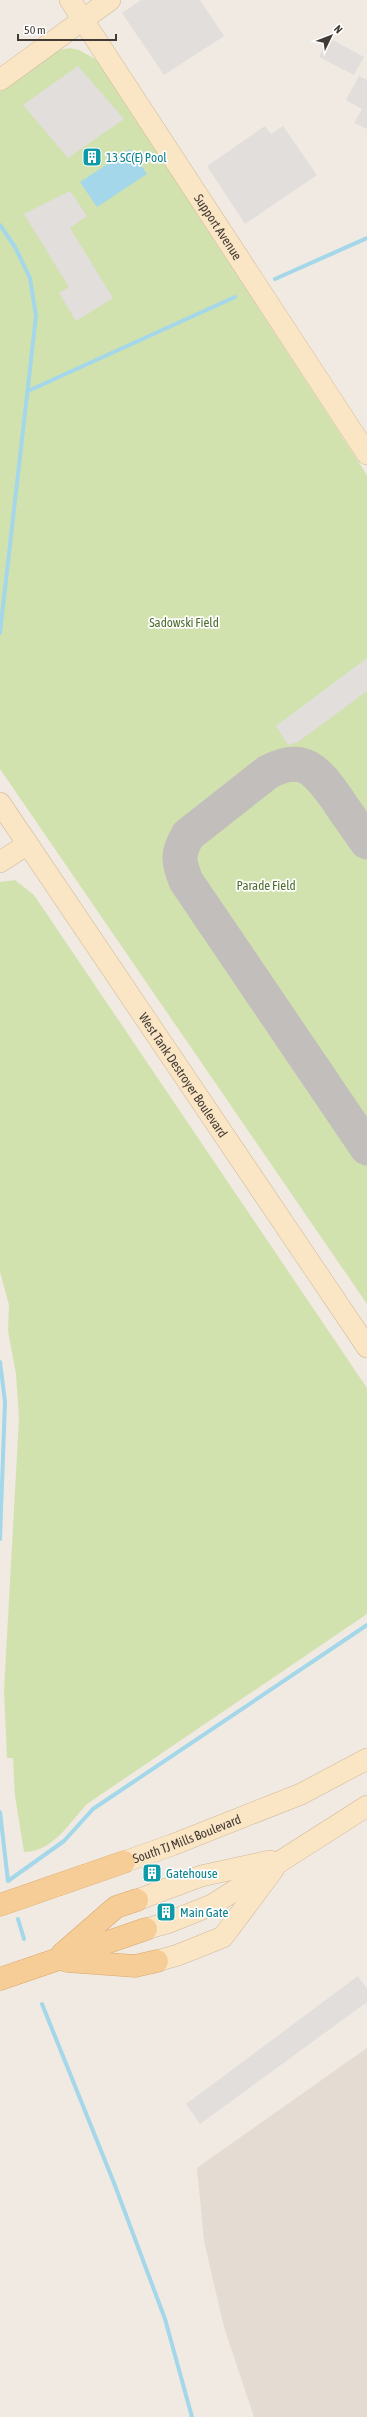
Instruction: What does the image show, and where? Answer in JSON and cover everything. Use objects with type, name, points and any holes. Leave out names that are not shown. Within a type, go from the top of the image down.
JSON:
[{"type":"main road","name":"South TJ Mills Boulevard","points":[[0,1905],[124,1862]]},
{"type":"main road","points":[[55,1960],[116,1907],[147,1930]]},
{"type":"main road","points":[[55,1960],[135,1966],[147,1930]]},
{"type":"main road","points":[[0,1979],[147,1930]]},
{"type":"street","name":"Support Avenue","points":[[70,0],[367,454]]},
{"type":"street","points":[[0,80],[110,0]]},
{"type":"street","name":"West Tank Destroyer Boulevard","points":[[0,803],[367,1347]]},
{"type":"street","points":[[0,862],[28,844]]},
{"type":"street","name":"South TJ Mills Boulevard","points":[[124,1862],[172,1846],[301,1794],[367,1758]]},
{"type":"street","points":[[147,1930],[212,1905],[282,1858],[367,1806]]},
{"type":"street","points":[[147,1930],[178,1955],[223,1937],[282,1858]]},
{"type":"street","points":[[147,1930],[201,1876],[282,1858]]},
{"type":"shaded area","points":[[141,0],[200,0],[224,36],[164,75],[122,13]]},
{"type":"shaded area","points":[[329,38],[364,57],[354,75],[319,57]]},
{"type":"shaded area","points":[[78,66],[124,119],[68,158],[23,105]]},
{"type":"shaded area","points":[[359,76],[367,80],[367,129],[354,123],[362,109],[346,100]]},
{"type":"shaded area","points":[[265,126],[271,134],[283,126],[317,175],[245,224],[207,166]]},
{"type":"shaded area","points":[[70,191],[87,216],[70,228],[113,298],[76,321],[59,293],[69,287],[24,214]]},
{"type":"shaded area","points":[[367,658],[367,691],[298,742],[288,745],[276,726]]},
{"type":"shaded area","points":[[358,1976],[367,1989],[367,2002],[200,2124],[186,2104]]},
{"type":"shaded area","points":[[367,2048],[367,2417],[254,2417],[224,2327],[204,2241],[197,2168]]},
{"type":"green space","name":"Sadowski Field","points":[[70,48],[79,50],[97,60],[367,475],[367,1304],[0,769],[0,92],[59,50]]},
{"type":"green space","points":[[15,880],[34,895],[367,1388],[367,1614],[87,1804],[67,1828],[52,1842],[34,1851],[24,1852],[15,1796],[13,1758],[7,1758],[4,1691],[19,1418],[16,1374],[8,1331],[9,1305],[0,1272],[0,882]]},
{"type":"water","points":[[130,149],[147,174],[97,207],[80,182]]},
{"type":"waterway","points":[[0,225],[15,247],[30,278],[36,316],[0,633]]},
{"type":"waterway","points":[[275,279],[367,238]]},
{"type":"waterway","points":[[28,391],[235,297]]},
{"type":"waterway","points":[[0,1362],[5,1402],[0,1539]]},
{"type":"waterway","points":[[0,1812],[8,1881],[64,1841],[93,1809],[367,1625]]},
{"type":"waterway","points":[[18,1919],[24,1939]]},
{"type":"waterway","points":[[42,2004],[114,2183],[165,2319],[192,2417]]},
{"type":"taxiway","points":[[367,842],[323,780],[308,768],[291,764],[268,772],[188,835],[180,853],[181,868],[186,881],[367,1148]]},
{"type":"place","name":"13 SC(E) Pool","points":[[92,157]]},
{"type":"place","name":"Gatehouse","points":[[152,1873]]},
{"type":"place","name":"Main Gate","points":[[166,1912]]},
{"type":"park label","name":"Parade Field","points":[[266,885]]}]
